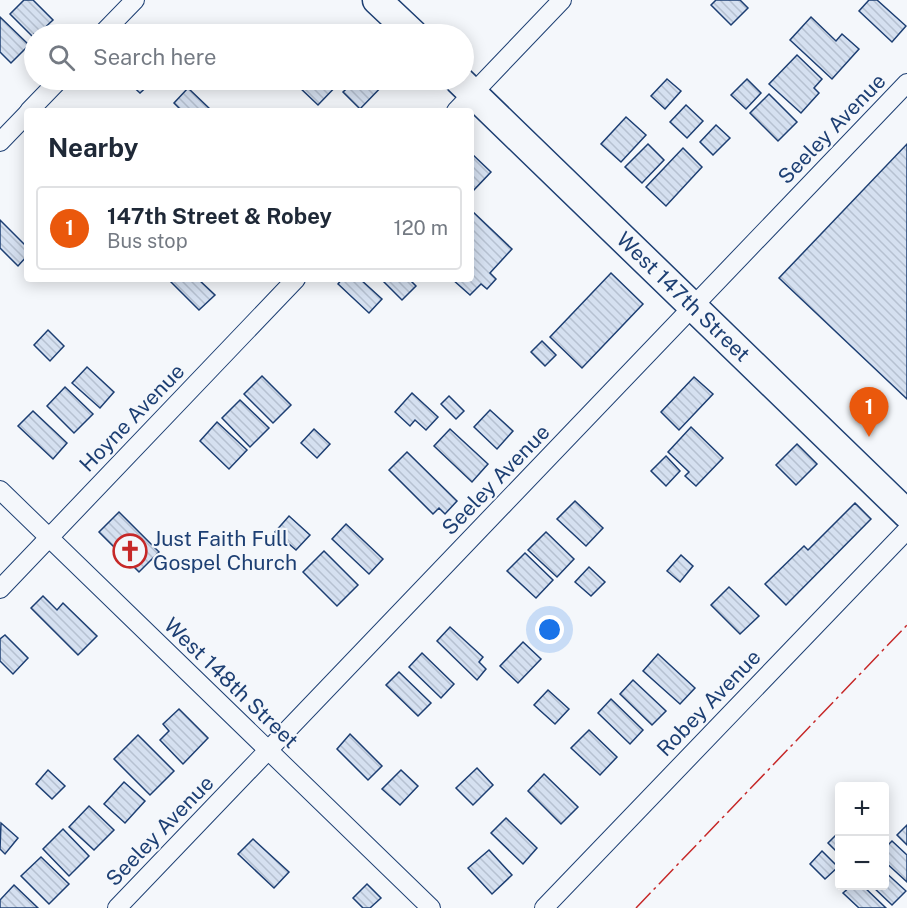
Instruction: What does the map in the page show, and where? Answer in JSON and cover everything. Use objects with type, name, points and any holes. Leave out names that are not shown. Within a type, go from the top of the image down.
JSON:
[{"type":"main road","points":[[377,0],[402,24]]},
{"type":"main road","name":"West 147th Street","points":[[463,94],[693,307],[907,514]]},
{"type":"street","points":[[112,24],[135,0]]},
{"type":"street","points":[[474,84],[562,0]]},
{"type":"street","name":"Seeley Avenue","points":[[117,908],[907,83]]},
{"type":"street","points":[[32,108],[49,90]]},
{"type":"street","points":[[0,142],[24,116]]},
{"type":"street","name":"Hoyne Avenue","points":[[0,589],[293,282]]},
{"type":"street","name":"West 148th Street","points":[[0,490],[431,908]]},
{"type":"street","name":"Robey Avenue","points":[[544,908],[907,530]]},
{"type":"building","points":[[24,0],[33,0],[53,20],[49,24],[24,24],[24,28],[10,14]]},
{"type":"building","points":[[716,0],[740,0],[748,8],[731,25],[711,5]]},
{"type":"building","points":[[869,0],[877,0],[906,26],[892,42],[859,11]]},
{"type":"building","points":[[0,17],[24,40],[24,50],[11,63],[0,52]]},
{"type":"building","points":[[811,17],[836,41],[842,34],[859,49],[832,79],[790,40]]},
{"type":"building","points":[[797,55],[822,79],[814,88],[819,93],[801,113],[769,84]]},
{"type":"building","points":[[667,79],[681,91],[665,109],[651,96]]},
{"type":"building","points":[[747,79],[761,93],[746,109],[731,95]]},
{"type":"building","points":[[186,90],[190,90],[209,108],[179,108],[174,103]]},
{"type":"building","points":[[302,90],[332,90],[318,105]]},
{"type":"building","points":[[345,90],[378,90],[361,108],[343,92]]},
{"type":"building","points":[[769,94],[797,122],[778,141],[750,113]]},
{"type":"building","points":[[686,105],[703,121],[687,138],[670,122]]},
{"type":"building","points":[[626,117],[646,135],[621,162],[601,144]]},
{"type":"building","points":[[716,125],[730,138],[713,155],[700,142]]},
{"type":"building","points":[[648,144],[664,160],[642,183],[625,167]]},
{"type":"building","points":[[907,144],[907,399],[779,278]]},
{"type":"building","points":[[683,148],[702,167],[666,206],[646,187]]},
{"type":"building","points":[[474,156],[491,172],[474,190]]},
{"type":"building","points":[[474,213],[512,249],[490,273],[496,279],[487,289],[481,284],[470,295],[455,282],[474,282]]},
{"type":"building","points":[[0,220],[24,244],[24,259],[18,266],[0,248]]},
{"type":"building","points":[[611,273],[643,304],[582,368],[550,337]]},
{"type":"building","points":[[171,282],[201,282],[215,295],[199,310]]},
{"type":"building","points":[[340,282],[363,282],[382,299],[369,313],[338,284]]},
{"type":"building","points":[[384,282],[412,282],[416,286],[402,300]]},
{"type":"building","points":[[48,330],[64,346],[50,361],[34,345]]},
{"type":"building","points":[[542,341],[556,355],[545,366],[531,352]]},
{"type":"building","points":[[87,367],[114,392],[100,408],[72,383]]},
{"type":"building","points":[[262,376],[291,405],[273,423],[244,394]]},
{"type":"building","points":[[694,377],[713,394],[679,430],[661,412]]},
{"type":"building","points":[[65,387],[93,414],[74,433],[47,406]]},
{"type":"building","points":[[412,393],[438,417],[426,430],[415,420],[410,426],[395,412]]},
{"type":"building","points":[[449,396],[464,411],[456,419],[441,404]]},
{"type":"building","points":[[240,400],[269,428],[250,447],[222,418]]},
{"type":"building","points":[[490,410],[513,431],[497,449],[474,427]]},
{"type":"building","points":[[33,411],[67,443],[53,459],[18,426]]},
{"type":"building","points":[[217,422],[247,450],[229,469],[200,441]]},
{"type":"building","points":[[691,427],[723,458],[696,486],[685,476],[689,472],[668,452]]},
{"type":"building","points":[[314,429],[330,444],[317,458],[301,443]]},
{"type":"building","points":[[450,429],[488,464],[472,482],[434,446]]},
{"type":"building","points":[[797,444],[817,464],[796,485],[776,465]]},
{"type":"building","points":[[407,452],[457,501],[445,514],[439,508],[433,514],[389,470]]},
{"type":"building","points":[[666,456],[680,471],[666,486],[651,471]]},
{"type":"building","points":[[575,501],[603,528],[586,546],[557,519]]},
{"type":"building","points":[[855,503],[871,519],[786,605],[765,584],[804,546],[808,550]]},
{"type":"building","points":[[119,512],[159,552],[139,572],[99,532]]},
{"type":"building","points":[[289,516],[310,535],[296,550],[275,532]]},
{"type":"building","points":[[346,524],[383,559],[369,574],[332,539]]},
{"type":"building","points":[[546,532],[574,559],[557,577],[528,550]]},
{"type":"building","points":[[324,551],[358,585],[337,606],[303,572]]},
{"type":"building","points":[[525,553],[553,580],[536,598],[507,571]]},
{"type":"building","points":[[681,555],[693,566],[680,582],[667,571]]},
{"type":"building","points":[[589,567],[605,582],[591,596],[575,582]]},
{"type":"building","points":[[729,587],[759,616],[740,634],[711,605]]},
{"type":"building","points":[[43,596],[57,610],[63,603],[97,636],[78,655],[31,608]]},
{"type":"building","points":[[450,627],[483,657],[479,662],[486,669],[477,680],[437,641]]},
{"type":"building","points":[[5,635],[28,658],[13,674],[0,661],[0,639]]},
{"type":"building","points":[[523,642],[541,659],[518,683],[500,666]]},
{"type":"building","points":[[422,653],[454,684],[441,698],[409,667]]},
{"type":"building","points":[[658,654],[695,688],[680,704],[643,671]]},
{"type":"building","points":[[399,672],[431,703],[418,716],[386,685]]},
{"type":"building","points":[[633,680],[666,711],[652,725],[620,694]]},
{"type":"building","points":[[548,690],[569,709],[555,724],[534,705]]},
{"type":"building","points":[[611,699],[643,730],[630,744],[598,713]]},
{"type":"building","points":[[179,709],[208,738],[183,764],[160,740],[169,731],[163,724]]},
{"type":"building","points":[[589,730],[617,757],[600,775],[571,748]]},
{"type":"building","points":[[350,734],[382,766],[368,780],[337,749]]},
{"type":"building","points":[[138,735],[174,771],[150,795],[114,759]]},
{"type":"building","points":[[477,768],[493,785],[473,805],[456,788]]},
{"type":"building","points":[[48,770],[65,786],[52,799],[36,784]]},
{"type":"building","points":[[401,770],[418,786],[400,805],[382,789]]},
{"type":"building","points":[[544,774],[578,807],[561,824],[528,791]]},
{"type":"building","points":[[124,782],[145,801],[125,823],[104,804]]},
{"type":"building","points":[[89,806],[114,830],[94,850],[69,827]]},
{"type":"building","points":[[506,818],[537,848],[523,864],[491,833]]},
{"type":"building","points":[[1,823],[18,838],[5,854],[0,849]]},
{"type":"building","points":[[907,825],[907,845],[897,835]]},
{"type":"building","points":[[63,829],[89,856],[69,876],[43,849]]},
{"type":"building","points":[[835,836],[835,850],[828,843]]},
{"type":"building","points":[[253,839],[289,872],[274,888],[238,854]]},
{"type":"building","points":[[892,841],[907,855],[907,882],[889,866],[889,844]]},
{"type":"building","points":[[489,850],[512,875],[492,894],[468,868]]},
{"type":"building","points":[[822,851],[835,864],[835,870],[825,879],[810,864]]},
{"type":"building","points":[[41,857],[69,884],[49,904],[21,876]]},
{"type":"building","points":[[889,876],[906,891],[892,905],[876,890],[889,890]]},
{"type":"building","points":[[367,884],[381,898],[370,908],[363,908],[353,898]]},
{"type":"building","points":[[14,885],[38,908],[0,908],[0,900]]},
{"type":"building","points":[[846,890],[867,890],[886,908],[859,908],[843,893]]},
{"type":"power","points":[[636,908],[907,625]]},
{"type":"place","name":"147th Street & Robey","points":[[869,437]]},
{"type":"place","name":"Just Faith Full Gospel Church","points":[[130,551]]}]
